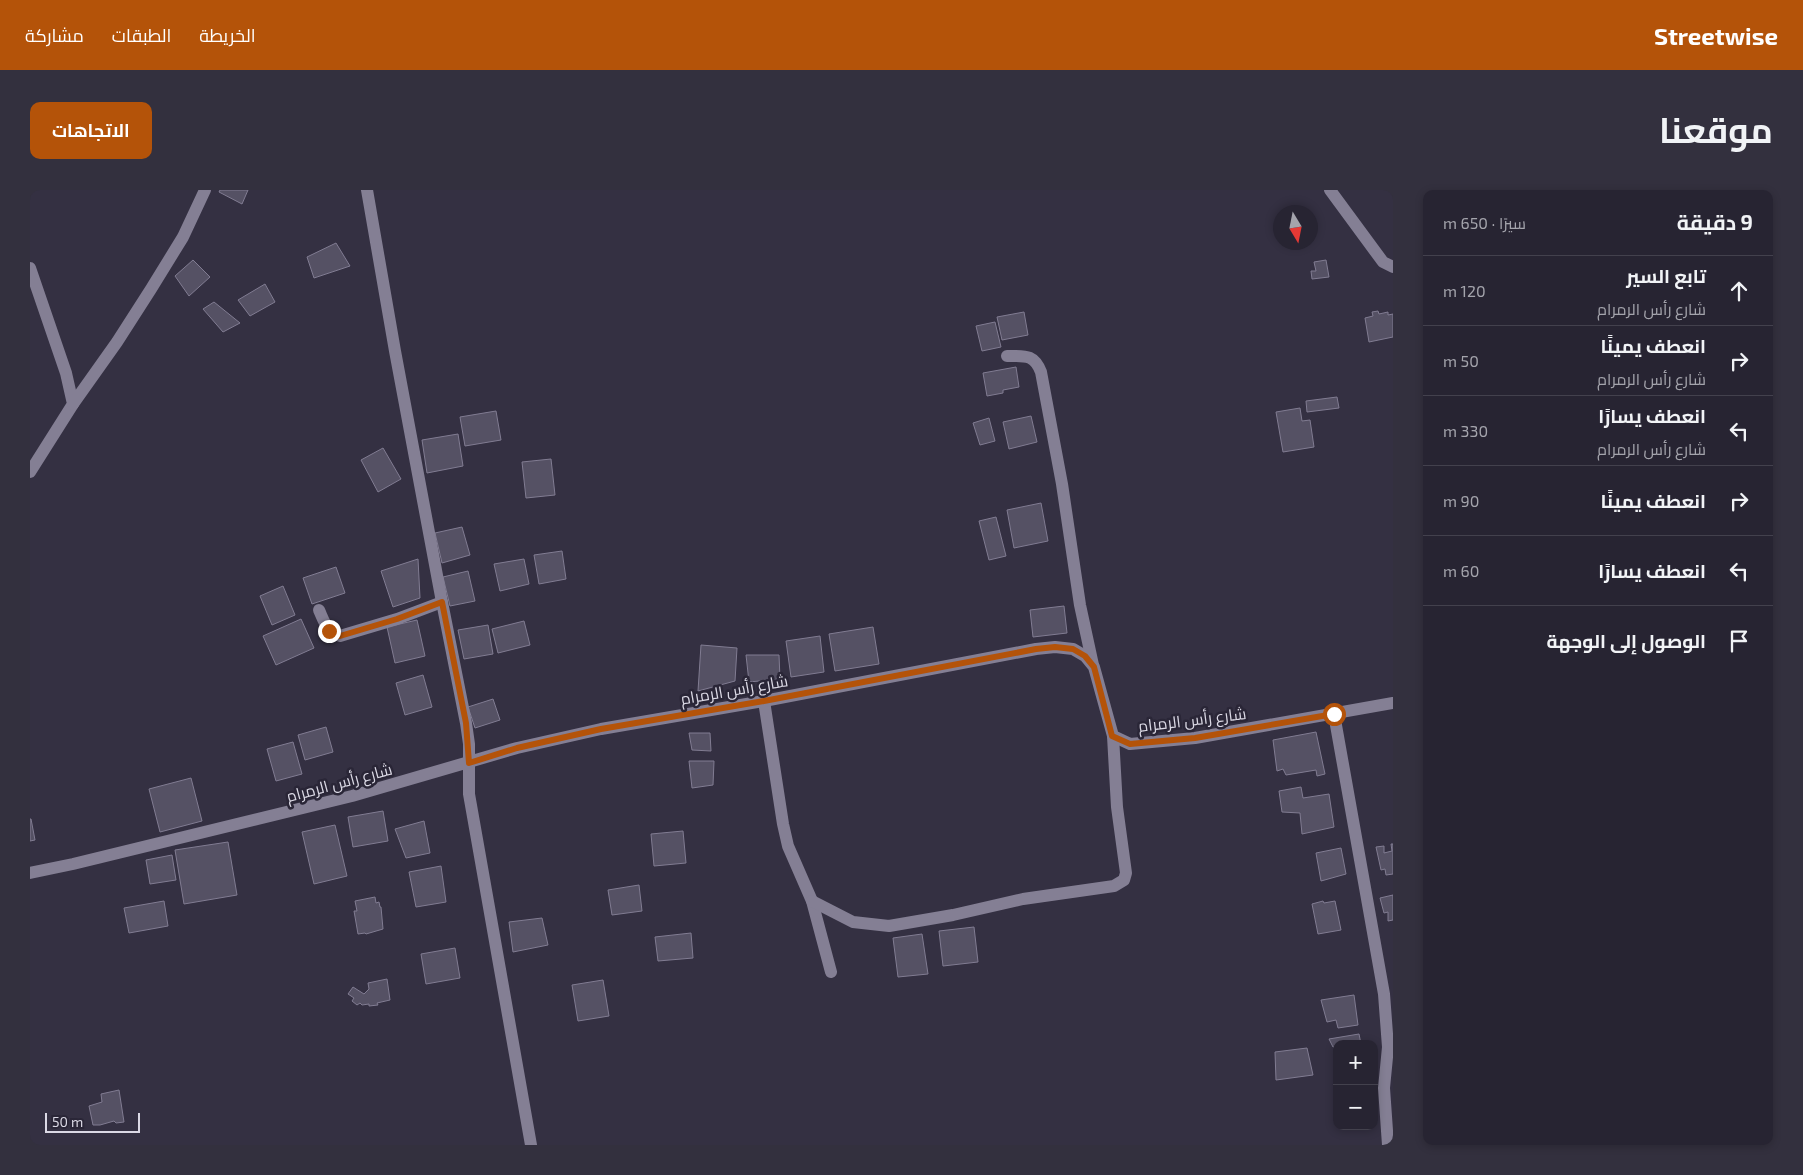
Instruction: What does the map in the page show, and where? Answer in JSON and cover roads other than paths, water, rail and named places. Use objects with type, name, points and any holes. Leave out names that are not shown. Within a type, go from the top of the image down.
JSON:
[{"type":"street","points":[[30,472],[73,404],[117,342],[151,289],[183,237],[205,190]]},
{"type":"street","points":[[367,190],[396,361],[466,723],[470,794],[477,843],[531,1145]]},
{"type":"street","points":[[1330,190],[1383,262],[1393,267]]},
{"type":"street","points":[[30,268],[66,373],[73,404]]},
{"type":"street","points":[[812,901],[854,922],[889,926],[953,915],[1023,899],[1114,886],[1124,880],[1126,873],[1117,807],[1112,736],[1080,605],[1062,484],[1041,372],[1037,362],[1031,358],[1007,356]]},
{"type":"street","points":[[319,610],[329,631],[334,635],[340,636],[397,619],[442,602]]},
{"type":"street","name":"شارع رأس الرمرام","points":[[30,873],[83,862],[352,796],[517,748],[601,729],[764,701],[1036,649],[1055,647],[1073,649],[1085,656],[1094,667]]},
{"type":"street","points":[[764,701],[782,824],[788,846],[812,901],[831,972]]},
{"type":"street","name":"شارع رأس الرمرام","points":[[1112,736],[1130,744],[1195,738],[1393,703]]},
{"type":"street","points":[[1334,714],[1384,994],[1388,1047],[1384,1088],[1388,1145]]}]
